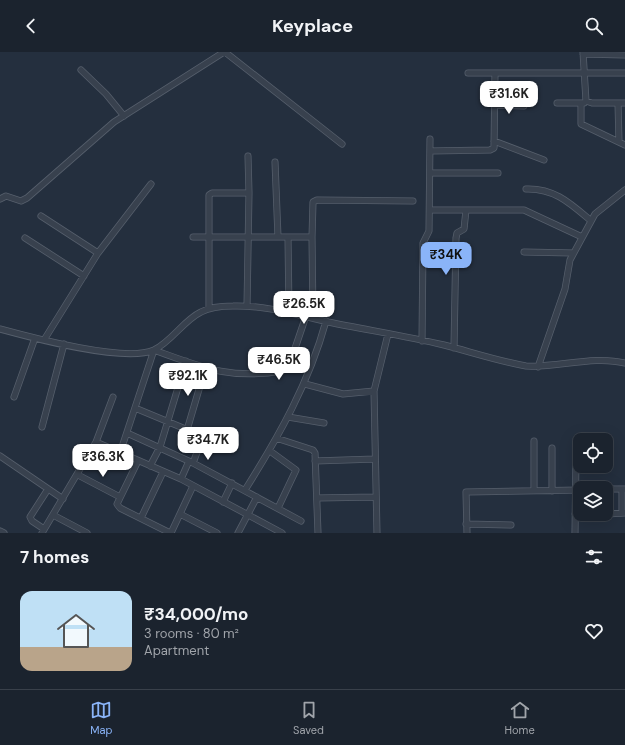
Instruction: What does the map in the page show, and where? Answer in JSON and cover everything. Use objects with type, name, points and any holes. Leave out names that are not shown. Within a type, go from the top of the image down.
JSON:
[{"type":"street","points":[[0,199],[6,196],[20,201],[27,198],[93,139],[124,116],[225,52],[342,144]]},
{"type":"street","points":[[588,103],[585,98],[583,53],[625,55]]},
{"type":"street","points":[[81,70],[106,94],[124,116]]},
{"type":"street","points":[[468,73],[625,73]]},
{"type":"street","points":[[430,151],[490,150],[494,148],[495,73]]},
{"type":"street","points":[[557,103],[625,103]]},
{"type":"street","points":[[581,103],[581,124],[625,145]]},
{"type":"street","points":[[618,103],[618,142]]},
{"type":"street","points":[[495,105],[524,106]]},
{"type":"street","points":[[422,341],[423,243],[429,234],[430,139]]},
{"type":"street","points":[[494,141],[544,160]]},
{"type":"street","points":[[247,306],[249,193],[248,156]]},
{"type":"street","points":[[275,162],[278,237]]},
{"type":"street","points":[[430,173],[498,173]]},
{"type":"street","points":[[44,340],[98,253],[151,184]]},
{"type":"street","points":[[526,189],[548,191],[571,204],[590,220]]},
{"type":"street","points":[[538,367],[565,289],[568,265],[573,253],[590,220],[600,209],[625,190]]},
{"type":"street","points":[[209,309],[208,195],[212,193],[249,193]]},
{"type":"street","points":[[313,318],[312,237],[314,201],[413,201]]},
{"type":"street","points":[[430,210],[524,210],[582,237]]},
{"type":"street","points":[[454,348],[456,238],[457,233],[464,229],[466,210]]},
{"type":"street","points":[[40,216],[98,253]]},
{"type":"street","points":[[193,237],[312,237]]},
{"type":"street","points":[[288,237],[289,312]]},
{"type":"street","points":[[25,238],[84,276]]},
{"type":"street","points":[[524,252],[573,253]]},
{"type":"street","points":[[0,330],[120,354],[146,352],[154,350],[166,342],[200,312],[209,309],[247,306],[289,312],[454,348],[516,364],[538,367],[608,361],[625,363]]},
{"type":"street","points":[[154,350],[205,369],[232,374],[285,371],[289,366],[306,316]]},
{"type":"street","points":[[245,490],[270,451],[304,384],[318,353],[326,321]]},
{"type":"street","points":[[377,533],[374,391],[388,334]]},
{"type":"street","points":[[14,397],[35,338]]},
{"type":"street","points":[[42,426],[64,344]]},
{"type":"street","points":[[120,453],[154,350]]},
{"type":"street","points":[[150,466],[160,447],[186,362]]},
{"type":"street","points":[[187,430],[205,369]]},
{"type":"street","points":[[304,384],[343,394],[374,391]]},
{"type":"street","points":[[48,489],[30,517],[32,521],[43,531],[78,475],[96,442],[113,397]]},
{"type":"street","points":[[135,408],[200,435],[202,439],[181,479]]},
{"type":"street","points":[[288,417],[324,423]]},
{"type":"street","points":[[127,433],[191,462],[301,521]]},
{"type":"street","points":[[276,438],[313,450],[315,453],[318,533]]},
{"type":"street","points":[[534,441],[534,491]]},
{"type":"street","points":[[96,442],[181,479],[247,515],[272,531],[282,533]]},
{"type":"street","points":[[552,448],[552,491]]},
{"type":"street","points":[[270,451],[296,470],[278,508]]},
{"type":"street","points":[[0,456],[63,498]]},
{"type":"street","points":[[315,461],[376,459]]},
{"type":"street","points":[[138,461],[120,496],[117,504],[118,507],[141,518],[162,531],[171,533],[193,486]]},
{"type":"street","points":[[141,518],[163,472]]},
{"type":"street","points":[[78,475],[120,496]]},
{"type":"street","points":[[222,502],[232,483]]},
{"type":"street","points":[[613,489],[624,489],[624,513],[613,514]]},
{"type":"street","points":[[467,533],[466,492],[573,490]]},
{"type":"street","points":[[238,533],[258,497]]},
{"type":"street","points":[[317,498],[376,497]]},
{"type":"street","points":[[180,514],[217,533]]},
{"type":"street","points":[[53,515],[85,532]]},
{"type":"street","points":[[575,521],[575,533]]},
{"type":"street","points":[[466,524],[510,525]]},
{"type":"street","points":[[0,531],[4,533]]}]
